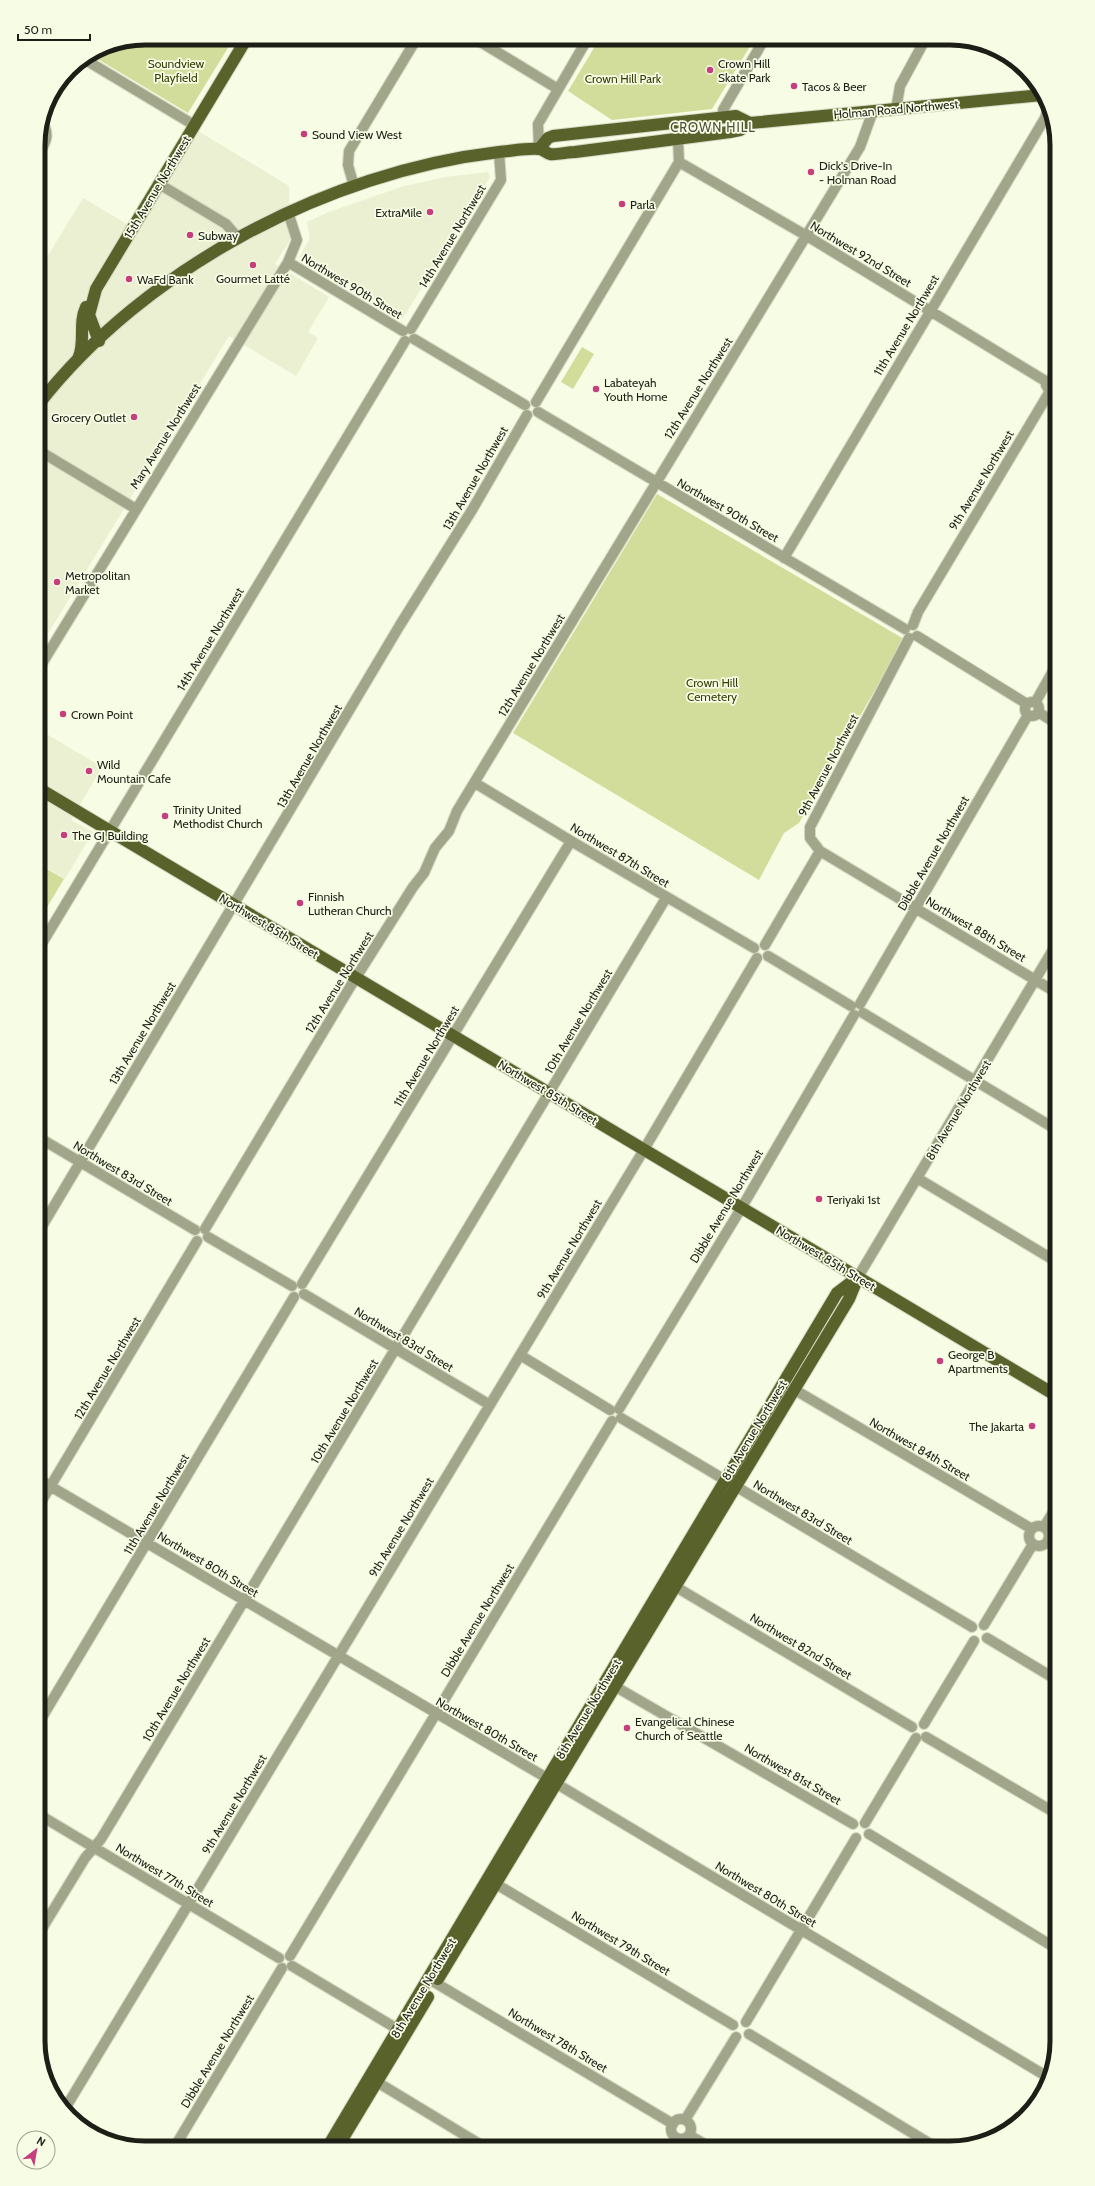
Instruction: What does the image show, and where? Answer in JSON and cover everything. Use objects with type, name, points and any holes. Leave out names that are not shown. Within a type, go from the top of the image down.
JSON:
[{"type":"main road","name":"15th Avenue Northwest","points":[[99,341],[89,315],[96,289],[243,45]]},
{"type":"main road","name":"Holman Road Northwest","points":[[76,364],[99,341],[153,295],[200,262],[238,238],[288,212],[354,186],[432,164],[499,152],[539,149],[550,154],[678,139],[736,131],[750,123],[1037,96]]},
{"type":"main road","name":"Holman Road Northwest","points":[[539,149],[548,138],[553,136],[736,116],[750,123]]},
{"type":"main road","points":[[45,397],[76,364],[82,349],[83,312],[96,289]]},
{"type":"main road","name":"Northwest 85th Street","points":[[45,792],[1050,1392]]},
{"type":"main road","name":"8th Avenue Northwest","points":[[332,2141],[402,2032],[552,1781],[616,1687],[849,1299],[858,1277]]},
{"type":"main road","name":"8th Avenue Northwest","points":[[432,1981],[496,1884],[552,1781],[724,1480],[837,1292],[858,1277]]},
{"type":"main road","name":"8th Avenue Northwest","points":[[341,2141],[377,2082],[402,2032]]},
{"type":"street","points":[[354,186],[348,165],[349,151],[413,45]]},
{"type":"street","points":[[486,45],[558,89]]},
{"type":"street","points":[[539,149],[538,124],[584,45]]},
{"type":"street","points":[[722,118],[722,110],[761,45]]},
{"type":"street","points":[[896,109],[900,86],[922,45]]},
{"type":"street","points":[[89,63],[194,125]]},
{"type":"street","name":"12th Avenue Northwest","points":[[45,1496],[197,1242],[194,1238],[203,1232],[356,977],[413,887],[424,873],[435,848],[449,831],[457,811],[860,148],[873,111]]},
{"type":"street","name":"11th Avenue Northwest","points":[[784,558],[1046,116]]},
{"type":"street","points":[[536,402],[679,162],[678,139]]},
{"type":"street","name":"14th Avenue Northwest","points":[[45,938],[501,180],[499,152]]},
{"type":"street","name":"Northwest 92nd Street","points":[[679,162],[807,236],[1050,382]]},
{"type":"street","points":[[159,184],[226,224],[238,238]]},
{"type":"street","name":"Mary Avenue Northwest","points":[[45,658],[288,262],[297,240],[297,234],[288,212]]},
{"type":"street","name":"Northwest 90th Street","points":[[288,262],[408,335],[526,410]]},
{"type":"street","name":"9th Avenue Northwest","points":[[820,851],[810,838],[810,827],[911,632],[918,612],[1050,391]]},
{"type":"street","points":[[530,401],[536,402],[539,407],[538,412],[533,416],[526,410],[530,401]]},
{"type":"street","name":"13th Avenue Northwest","points":[[45,1221],[400,626],[472,510],[526,410]]},
{"type":"street","name":"Northwest 90th Street","points":[[538,412],[655,483],[911,632],[1050,720]]},
{"type":"street","points":[[45,454],[136,508]]},
{"type":"street","name":"Dibble Avenue Northwest","points":[[178,2141],[742,1207],[1050,677]]},
{"type":"street","name":"Northwest 87th Street","points":[[475,783],[666,898],[754,948]]},
{"type":"street","name":"11th Avenue Northwest","points":[[302,1284],[454,1036],[571,841]]},
{"type":"street","points":[[766,945],[820,851]]},
{"type":"street","name":"Northwest 88th Street","points":[[820,851],[1050,989]]},
{"type":"street","name":"10th Avenue Northwest","points":[[45,1924],[85,1858],[94,1847],[396,1350],[666,898]]},
{"type":"street","points":[[766,945],[759,944],[754,948],[754,954],[757,958],[763,959],[768,956]]},
{"type":"street","points":[[766,945],[769,951],[768,956]]},
{"type":"street","name":"8th Avenue Northwest","points":[[858,1277],[1050,954]]},
{"type":"street","points":[[768,956],[1050,1126]]},
{"type":"street","name":"9th Avenue Northwest","points":[[68,2104],[644,1149],[757,958]]},
{"type":"street","name":"Northwest 83rd Street","points":[[45,1141],[203,1232],[292,1286]]},
{"type":"street","points":[[917,1178],[1050,1258]]},
{"type":"street","points":[[297,1283],[302,1284],[305,1288],[304,1294],[300,1298],[294,1297],[290,1293],[292,1286],[297,1283]]},
{"type":"street","name":"Northwest 83rd Street","points":[[304,1294],[490,1405]]},
{"type":"street","name":"11th Avenue Northwest","points":[[45,1713],[148,1544],[294,1297]]},
{"type":"street","name":"Northwest 83rd Street","points":[[520,1355],[724,1480],[972,1627]]},
{"type":"street","name":"Northwest 84th Street","points":[[795,1390],[1032,1529]]},
{"type":"street","name":"Northwest 80th Street","points":[[45,1483],[552,1781],[1044,2075]]},
{"type":"street","points":[[1044,1527],[1050,1517]]},
{"type":"street","points":[[1033,1544],[1029,1536],[1032,1529],[1036,1526],[1044,1527],[1050,1536]]},
{"type":"street","points":[[1033,1544],[1042,1545],[1050,1543]]},
{"type":"street","points":[[984,1625],[1033,1544]]},
{"type":"street","name":"Northwest 82nd Street","points":[[676,1587],[912,1727]]},
{"type":"street","points":[[977,1624],[984,1625],[988,1631],[987,1638],[981,1642],[974,1641],[970,1635],[972,1627],[977,1624]]},
{"type":"street","points":[[987,1638],[1050,1676]]},
{"type":"street","points":[[924,1724],[974,1641]]},
{"type":"street","name":"Northwest 81st Street","points":[[616,1687],[853,1824]]},
{"type":"street","points":[[926,1737],[928,1729],[924,1724],[918,1722],[912,1727],[912,1734],[916,1738],[921,1739],[926,1737],[1050,1810]]},
{"type":"street","points":[[865,1823],[916,1738]]},
{"type":"street","name":"Northwest 77th Street","points":[[45,1818],[402,2032]]},
{"type":"street","points":[[859,1821],[865,1823],[869,1827],[869,1834],[862,1840],[856,1838],[851,1832],[853,1824],[859,1821]]},
{"type":"street","points":[[869,1834],[1050,1945]]},
{"type":"street","points":[[746,2022],[856,1838]]},
{"type":"street","name":"Northwest 79th Street","points":[[496,1884],[733,2025]]},
{"type":"street","name":"Northwest 78th Street","points":[[432,1981],[673,2124]]},
{"type":"street","points":[[739,2020],[746,2022],[750,2028],[748,2034],[744,2038],[736,2037],[732,2032],[733,2025],[739,2020]]},
{"type":"street","points":[[748,2034],[925,2141]]},
{"type":"street","points":[[685,2120],[736,2037]]},
{"type":"street","points":[[377,2082],[474,2141]]},
{"type":"street","points":[[679,2120],[685,2120],[691,2128],[689,2135],[684,2139],[676,2138],[672,2133],[673,2124],[679,2120]]},
{"type":"street","points":[[689,2135],[699,2141]]},
{"type":"shaded area","points":[[193,128],[289,186],[290,240],[275,264],[329,297],[308,332],[318,338],[296,376],[229,336],[45,638],[45,260],[83,198],[132,227]]},
{"type":"shaded area","points":[[488,172],[490,177],[403,318],[300,256],[310,238],[307,222],[329,212],[404,186],[446,177]]},
{"type":"shaded area","points":[[45,733],[102,767],[71,820],[93,832],[65,879],[45,867]]},
{"type":"green space","name":"Soundview Playfield","points":[[230,45],[188,113],[96,58],[119,48],[132,46]]},
{"type":"green space","name":"Crown Hill Park","points":[[596,45],[751,45],[712,109],[612,120],[568,91]]},
{"type":"green space","points":[[582,347],[594,354],[573,389],[561,382]]},
{"type":"green space","name":"Crown Hill Cemetery","points":[[657,494],[904,639],[799,823],[784,833],[759,880],[513,733]]},
{"type":"green space","points":[[45,868],[64,879],[45,910]]},
{"type":"place","name":"Crown Hill Skate Park","points":[[710,70]]},
{"type":"place","name":"Tacos & Beer","points":[[794,86]]},
{"type":"place","name":"Sound View West","points":[[304,134]]},
{"type":"place","name":"Dick's Drive-In - Holman Road","points":[[811,172]]},
{"type":"place","name":"Parla","points":[[622,204]]},
{"type":"place","name":"ExtraMile","points":[[430,212]]},
{"type":"place","name":"Subway","points":[[190,235]]},
{"type":"place","name":"Gourmet Latté","points":[[253,265]]},
{"type":"place","name":"WaFd Bank","points":[[129,279]]},
{"type":"place","name":"Labateyah Youth Home","points":[[596,389]]},
{"type":"place","name":"Grocery Outlet","points":[[134,417]]},
{"type":"place","name":"Metropolitan Market","points":[[57,582]]},
{"type":"place","name":"Crown Point","points":[[63,714]]},
{"type":"place","name":"Wild Mountain Cafe","points":[[89,771]]},
{"type":"place","name":"Trinity United Methodist Church","points":[[165,816]]},
{"type":"place","name":"The GJ Building","points":[[64,835]]},
{"type":"place","name":"Finnish Lutheran Church","points":[[300,903]]},
{"type":"place","name":"Teriyaki 1st","points":[[819,1199]]},
{"type":"place","name":"George B Apartments","points":[[940,1361]]},
{"type":"place","name":"The Jakarta","points":[[1032,1426]]},
{"type":"place","name":"Evangelical Chinese Church of Seattle","points":[[627,1728]]},
{"type":"district","name":"CROWN HILL","points":[[713,127]]}]
